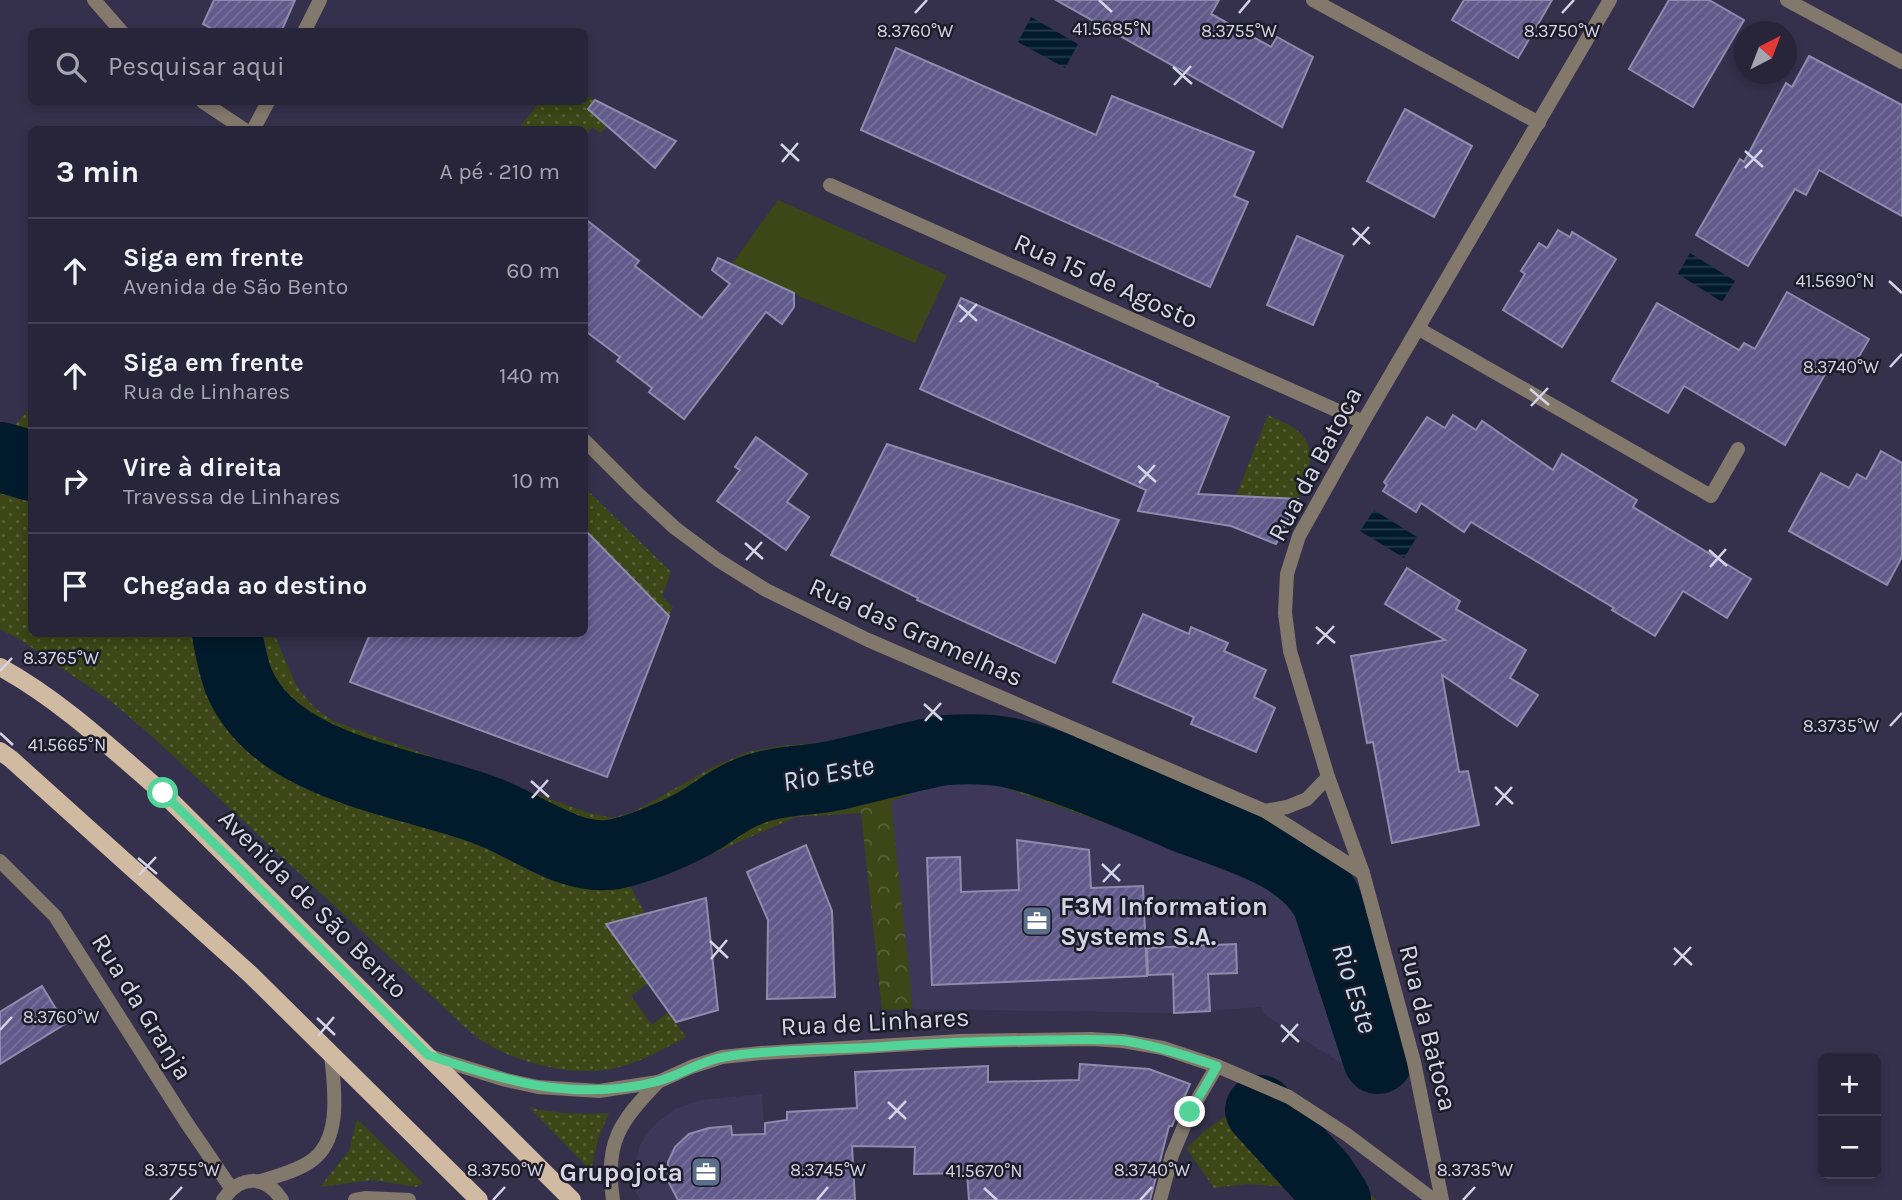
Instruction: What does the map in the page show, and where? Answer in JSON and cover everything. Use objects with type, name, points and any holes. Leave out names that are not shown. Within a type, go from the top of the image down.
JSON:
[{"type":"main road","name":"Avenida de São Bento","points":[[0,667],[25,681],[95,733],[163,793],[572,1200]]},
{"type":"main road","points":[[0,751],[250,974],[479,1200]]},
{"type":"street","points":[[94,0],[118,28]]},
{"type":"street","points":[[306,28],[320,0]]},
{"type":"street","points":[[1313,0],[1538,123]]},
{"type":"street","name":"Rua da Batoca","points":[[1442,1200],[1414,1062],[1363,873],[1328,777],[1290,652],[1285,612],[1287,574],[1299,536],[1363,422],[1610,0]]},
{"type":"street","points":[[1787,0],[1902,62]]},
{"type":"street","points":[[207,105],[239,126]]},
{"type":"street","points":[[256,126],[266,105]]},
{"type":"street","name":"Rua 15 de Agosto","points":[[830,185],[1363,422]]},
{"type":"street","points":[[1419,329],[1711,496],[1738,449]]},
{"type":"street","name":"Rua das Gramelhas","points":[[588,444],[675,528],[718,560],[766,590],[868,640],[1265,811],[1363,873]]},
{"type":"street","points":[[1265,811],[1287,807],[1307,799],[1328,777]]},
{"type":"street","name":"Rua da Granja","points":[[0,861],[55,916],[186,1122],[227,1194],[245,1181],[261,1181],[313,1161],[327,1143],[336,1111],[331,1054]]},
{"type":"street","name":"Rua de Linhares","points":[[428,1055],[506,1080],[538,1087],[599,1091],[658,1082],[722,1057],[761,1053],[960,1041],[1123,1041],[1163,1048],[1217,1066],[1289,1097],[1346,1134],[1434,1200]]},
{"type":"street","points":[[1160,1200],[1172,1155],[1190,1112],[1217,1066]]},
{"type":"street","name":"Rua de Linhares","points":[[613,1200],[610,1166],[612,1147],[630,1112],[658,1082]]},
{"type":"street","points":[[261,1181],[275,1189],[282,1200]]},
{"type":"street","points":[[355,1200],[409,1200]]},
{"type":"shaded area","points":[[966,782],[1003,787],[1179,849],[1249,866],[1282,885],[1300,910],[1316,940],[1354,1071],[1268,1017],[1261,1007],[1174,1013],[913,1009],[891,802],[924,788]]},
{"type":"shaded area","points":[[762,1094],[769,1200],[641,1200],[635,1191],[635,1167],[640,1145],[653,1126],[675,1109],[700,1100]]},
{"type":"green space","points":[[588,97],[618,112],[601,133],[592,127],[588,132],[588,126],[520,126],[538,105],[588,105]]},
{"type":"green space","points":[[778,200],[947,275],[915,343],[801,297],[731,265]]},
{"type":"green space","points":[[28,410],[28,446],[8,438]]},
{"type":"green space","points":[[1268,415],[1298,431],[1308,447],[1310,464],[1298,499],[1236,496]]},
{"type":"green space","points":[[0,468],[28,475],[28,637],[220,637],[225,672],[242,716],[274,744],[317,769],[378,791],[459,809],[494,821],[566,857],[591,864],[624,860],[701,830],[750,799],[779,789],[840,785],[844,814],[796,817],[630,886],[645,913],[606,924],[648,983],[631,996],[652,1025],[668,1012],[686,1037],[652,1055],[616,1068],[585,1071],[551,1067],[503,1052],[467,1029],[154,738],[113,703],[0,629]]},
{"type":"green space","points":[[588,491],[671,572],[662,596],[673,607],[669,616],[588,532]]},
{"type":"green space","points":[[238,637],[275,637],[297,687],[315,708],[333,721],[589,813],[613,818],[635,811],[713,767],[748,752],[815,743],[819,769],[777,773],[743,784],[685,818],[635,839],[608,847],[589,846],[565,838],[455,788],[370,765],[329,749],[295,731],[269,711],[241,657]]},
{"type":"green space","points":[[986,763],[1024,771],[1253,855],[1286,876],[1310,896],[1328,932],[1370,1076],[1354,1071],[1316,940],[1300,910],[1282,885],[1249,866],[1179,849],[1003,787],[965,782],[924,788],[891,802],[913,1009],[882,1010],[861,813],[844,814],[840,785],[942,766]]},
{"type":"green space","points":[[1255,1105],[1281,1118],[1377,1200],[1317,1200],[1313,1192],[1278,1186],[1246,1184],[1214,1188],[1186,1148],[1232,1111]]},
{"type":"green space","points":[[530,1108],[570,1113],[609,1113],[598,1139],[591,1171]]},
{"type":"green space","points":[[357,1119],[423,1183],[416,1187],[373,1180],[320,1187],[349,1151]]},
{"type":"water","points":[[1031,17],[1078,44],[1065,68],[1018,42]]},
{"type":"water","points":[[1690,253],[1735,281],[1722,302],[1678,274]]},
{"type":"water","points":[[1374,510],[1417,537],[1404,558],[1360,531]]},
{"type":"building","points":[[214,0],[295,0],[283,28],[210,28],[203,24]]},
{"type":"building","points":[[1056,0],[1219,0],[1211,14],[1271,47],[1277,37],[1313,57],[1282,127]]},
{"type":"building","points":[[1464,0],[1552,0],[1518,58],[1452,20]]},
{"type":"building","points":[[1669,0],[1709,0],[1744,20],[1734,21],[1734,37],[1693,107],[1629,69]]},
{"type":"building","points":[[896,48],[1096,135],[1112,96],[1254,152],[1234,196],[1248,202],[1210,287],[861,130]]},
{"type":"building","points":[[1809,56],[1902,105],[1902,216],[1819,170],[1806,195],[1795,189],[1748,266],[1696,235],[1740,159],[1744,162],[1785,84],[1792,87],[1797,84],[1797,78]]},
{"type":"building","points":[[595,100],[676,141],[655,168],[588,109]]},
{"type":"building","points":[[1405,109],[1472,146],[1434,217],[1367,181]]},
{"type":"building","points":[[588,221],[639,261],[635,266],[702,318],[730,284],[712,270],[718,258],[794,293],[794,307],[782,324],[766,312],[684,419],[649,392],[652,388],[617,361],[620,357],[588,333]]},
{"type":"building","points":[[1558,230],[1570,237],[1572,232],[1616,259],[1562,347],[1503,310],[1525,274],[1521,271],[1539,243],[1547,248]]},
{"type":"building","points":[[1297,236],[1343,256],[1313,325],[1267,305]]},
{"type":"building","points":[[1787,292],[1869,339],[1851,370],[1833,360],[1785,445],[1684,386],[1668,413],[1612,381],[1657,303],[1739,350],[1744,343],[1755,349]]},
{"type":"building","points":[[961,298],[1229,417],[1198,494],[1298,499],[1276,544],[1231,526],[1138,511],[1146,490],[920,389]]},
{"type":"building","points":[[1453,415],[1476,430],[1482,421],[1553,470],[1562,454],[1637,500],[1633,507],[1751,579],[1727,618],[1683,591],[1655,636],[1612,610],[1614,608],[1471,522],[1464,532],[1421,503],[1416,512],[1383,491],[1387,485],[1384,482],[1427,417],[1445,428]]},
{"type":"building","points":[[756,437],[807,474],[787,502],[809,517],[786,550],[717,501],[740,470],[735,467]]},
{"type":"building","points":[[887,444],[1119,520],[1055,663],[917,600],[918,598],[831,555]]},
{"type":"building","points":[[1881,451],[1902,463],[1902,557],[1887,585],[1789,531],[1821,473],[1849,488],[1857,474],[1866,479]]},
{"type":"building","points":[[588,533],[669,616],[607,777],[350,682],[369,637],[588,637]]},
{"type":"building","points":[[1407,568],[1460,601],[1456,609],[1526,650],[1510,678],[1538,695],[1517,726],[1442,675],[1459,772],[1468,771],[1479,825],[1392,843],[1373,742],[1367,743],[1351,656],[1445,640],[1385,604]]},
{"type":"building","points":[[1143,614],[1189,634],[1191,627],[1228,643],[1224,651],[1266,670],[1254,697],[1275,708],[1256,752],[1191,724],[1194,717],[1113,682]]},
{"type":"building","name":"F3M Information Systems S.A.","points":[[1017,840],[1089,850],[1091,888],[1143,886],[1147,976],[932,985],[927,858],[960,857],[961,892],[1019,890]]},
{"type":"building","points":[[806,845],[832,911],[835,997],[767,999],[768,920],[747,872]]},
{"type":"building","points":[[706,898],[718,1010],[676,1022],[606,924]]},
{"type":"building","points":[[1236,944],[1237,973],[1208,974],[1210,1011],[1174,1013],[1173,974],[1148,975],[1147,948]]},
{"type":"building","points":[[42,986],[65,1024],[0,1064],[0,1012]]},
{"type":"building","points":[[1080,1064],[1149,1069],[1190,1084],[1172,1126],[1169,1126],[1150,1200],[969,1200],[967,1173],[914,1174],[915,1147],[852,1146],[855,1200],[678,1200],[668,1181],[668,1162],[675,1147],[689,1134],[709,1128],[731,1126],[732,1135],[765,1134],[765,1123],[787,1120],[787,1112],[857,1108],[855,1072],[988,1066],[988,1082],[1079,1080]]},
{"type":"waterway","name":"Rio Este","points":[[0,457],[28,465]]},
{"type":"waterway","name":"Rio Este","points":[[228,637],[239,682],[257,712],[283,735],[313,754],[384,780],[487,811],[562,847],[593,855],[619,853],[657,841],[757,788],[837,775],[939,751],[1000,751],[1063,769],[1244,840],[1284,859],[1301,871],[1316,885],[1327,902],[1378,1059]]},
{"type":"waterway","name":"Rio Este","points":[[1260,1110],[1321,1177],[1336,1200]]},
{"type":"place","name":"F3M Information Systems S.A.","points":[[1037,921]]},
{"type":"place","name":"Grupojota","points":[[706,1172]]},
{"type":"route","points":[[163,793],[428,1055],[476,1071],[538,1087],[599,1091],[658,1082],[722,1057],[761,1053],[960,1041],[1123,1041],[1163,1048],[1217,1066],[1190,1112]]}]
